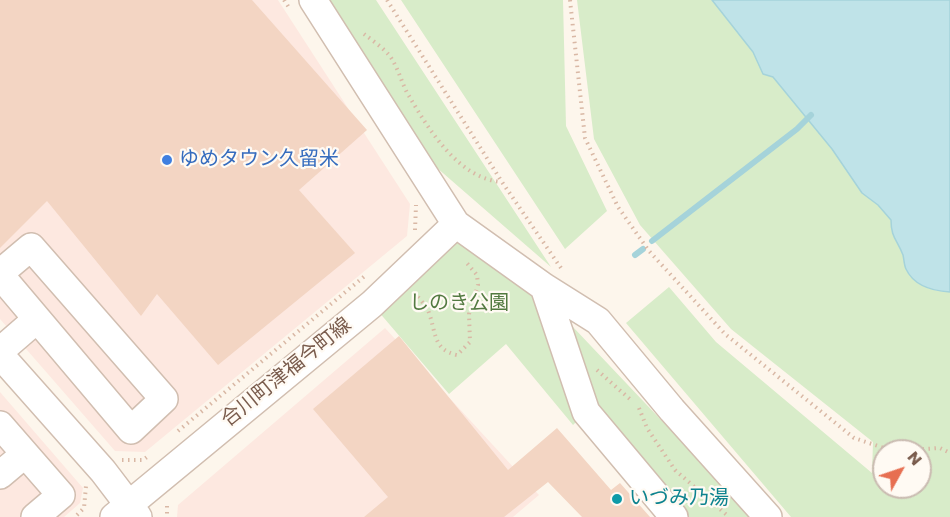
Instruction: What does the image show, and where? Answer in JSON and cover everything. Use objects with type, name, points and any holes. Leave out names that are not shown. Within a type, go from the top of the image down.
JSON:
[{"type":"street","points":[[305,10],[456,224],[554,281],[598,321],[672,410],[768,517]]},
{"type":"street","name":"合川町津福今町線","points":[[127,513],[158,478],[372,304],[456,224]]},
{"type":"street","points":[[31,247],[164,399],[131,430],[38,319],[0,274],[31,247]]},
{"type":"street","points":[[554,281],[567,351],[586,412],[674,517]]},
{"type":"street","points":[[38,319],[0,353],[104,471],[127,513]]},
{"type":"street","points":[[0,425],[61,495],[35,517]]},
{"type":"street","points":[[0,475],[25,454]]},
{"type":"path","points":[[284,0],[305,10]]},
{"type":"path","points":[[387,0],[502,182],[554,281]]},
{"type":"path","points":[[570,0],[585,138],[618,207],[650,251],[725,334],[854,438],[893,451],[940,448],[950,453]]},
{"type":"path","points":[[363,33],[388,53],[399,71],[408,95],[443,146],[463,166],[488,181],[502,182]]},
{"type":"path","points":[[415,234],[416,202]]},
{"type":"path","points":[[418,297],[430,316],[433,335],[439,346],[447,353],[457,355],[470,342],[469,314],[478,285],[477,275],[463,258]]},
{"type":"path","points":[[171,437],[370,272]]},
{"type":"path","points":[[567,351],[609,378],[638,408],[647,428],[675,470],[729,517]]},
{"type":"path","points":[[116,461],[143,460],[153,452]]},
{"type":"path","points":[[167,517],[165,507],[174,499]]},
{"type":"shaded area","name":"ゆめタウン久留米","points":[[0,0],[278,0],[410,204],[407,236],[145,452],[115,451],[0,319]]},
{"type":"shaded area","points":[[385,328],[539,495],[513,517],[177,517],[178,505]]},
{"type":"shaded area","points":[[0,392],[83,488],[80,503],[64,517],[0,517]]},
{"type":"green space","points":[[328,0],[376,0],[551,267],[436,167]]},
{"type":"green space","points":[[401,0],[563,0],[566,126],[607,211],[565,249]]},
{"type":"green space","points":[[577,0],[712,0],[753,52],[763,74],[773,77],[832,149],[862,193],[878,205],[891,220],[893,235],[903,255],[909,275],[925,287],[950,292],[950,517],[791,517],[626,323],[669,287],[716,342],[872,473],[872,499],[932,499],[932,439],[872,439],[872,441],[731,329],[640,225],[594,139]]},
{"type":"green space","name":"しのき公園","points":[[456,224],[544,287],[586,412],[573,425],[506,344],[449,394],[372,304]]},
{"type":"green space","points":[[555,308],[753,517],[681,517],[591,404]]},
{"type":"water","points":[[712,0],[950,0],[950,292],[925,286],[909,275],[903,255],[893,235],[891,220],[878,205],[862,193],[832,149],[773,77],[763,74],[753,52]]},
{"type":"building","name":"ゆめタウン久留米","points":[[0,0],[252,0],[367,130],[299,190],[355,253],[218,365],[157,294],[141,316],[47,201],[0,248]]},
{"type":"building","points":[[399,336],[508,470],[557,428],[611,490],[620,483],[650,517],[582,517],[548,482],[504,517],[364,517],[388,497],[313,409]]},
{"type":"waterway","points":[[652,241],[797,129],[811,115]]},
{"type":"waterway","points":[[635,255],[643,249]]},
{"type":"place","name":"ゆめタウン久留米","points":[[167,160]]},
{"type":"place","name":"いづみ乃湯","points":[[617,499]]}]
